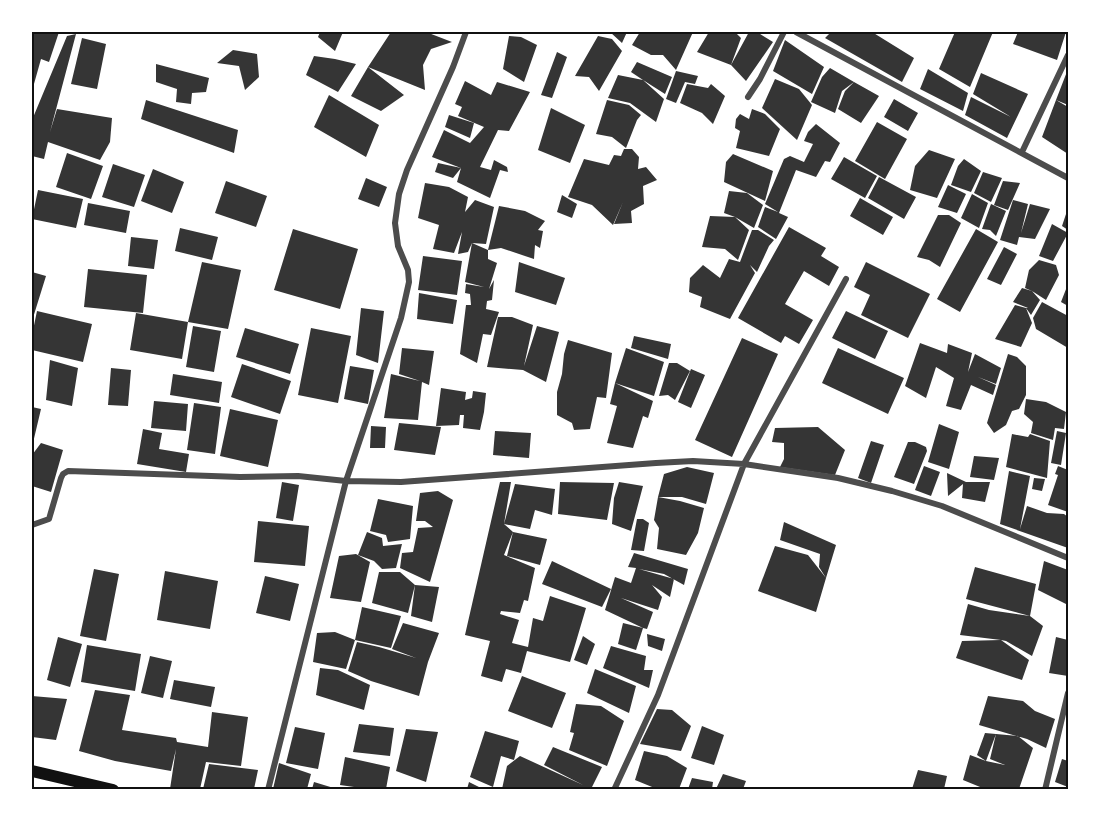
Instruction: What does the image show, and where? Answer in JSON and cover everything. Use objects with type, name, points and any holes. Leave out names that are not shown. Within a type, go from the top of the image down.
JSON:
[{"type":"main road","points":[[32,771],[113,789]]},
{"type":"street","points":[[268,789],[346,482],[401,318],[409,282],[408,270],[398,246],[395,223],[399,194],[466,32]]},
{"type":"street","points":[[748,97],[784,32]]},
{"type":"street","points":[[796,32],[1068,178]]},
{"type":"street","points":[[1022,152],[1068,55]]},
{"type":"street","points":[[614,789],[658,695],[744,464],[846,279]]},
{"type":"street","points":[[32,525],[49,519],[61,478],[68,471],[240,477],[298,476],[346,482],[401,482],[607,465],[693,461],[744,464],[838,478],[892,491],[942,506],[1068,558]]},
{"type":"street","points":[[1048,789],[1068,693]]},
{"type":"building","points":[[32,32],[59,32],[49,62],[41,59],[32,91]]},
{"type":"building","points":[[320,32],[343,32],[335,51],[318,37]]},
{"type":"building","points":[[391,32],[426,32],[452,42],[431,49],[423,65],[425,90],[368,67]]},
{"type":"building","points":[[610,32],[627,32],[622,43]]},
{"type":"building","points":[[640,32],[676,34],[671,32],[693,32],[676,70],[663,55],[651,55],[632,45]]},
{"type":"building","points":[[709,32],[735,32],[741,38],[731,65],[697,52]]},
{"type":"building","points":[[749,32],[757,32],[773,42],[746,81],[731,65]]},
{"type":"building","points":[[831,32],[872,32],[914,58],[902,82],[825,38]]},
{"type":"building","points":[[955,32],[993,32],[970,87],[939,69]]},
{"type":"building","points":[[1018,32],[1066,32],[1057,60],[1013,44]]},
{"type":"building","points":[[76,34],[50,132],[57,109],[112,118],[110,142],[100,160],[48,142],[44,159],[32,156],[32,120],[67,36]]},
{"type":"building","points":[[509,36],[521,37],[537,45],[524,82],[503,69]]},
{"type":"building","points":[[598,36],[612,39],[622,51],[599,91],[589,77],[575,76]]},
{"type":"building","points":[[82,38],[106,44],[97,89],[71,84]]},
{"type":"building","points":[[785,40],[824,67],[812,94],[773,71]]},
{"type":"building","points":[[233,50],[257,54],[259,77],[245,90],[239,66],[217,63]]},
{"type":"building","points":[[557,52],[567,57],[552,98],[541,95]]},
{"type":"building","points":[[314,56],[356,64],[338,92],[306,75]]},
{"type":"building","points":[[637,62],[672,77],[665,94],[631,72]]},
{"type":"building","points":[[156,64],[209,78],[206,92],[192,93],[191,104],[176,102],[177,89],[156,82]]},
{"type":"building","points":[[368,67],[404,95],[381,111],[351,96]]},
{"type":"building","points":[[830,68],[854,82],[842,91],[835,113],[811,102],[822,77]]},
{"type":"building","points":[[928,69],[968,93],[963,111],[920,89]]},
{"type":"building","points":[[1068,69],[1068,105],[1056,100]]},
{"type":"building","points":[[676,71],[698,76],[695,84],[685,82],[676,103],[666,99]]},
{"type":"building","points":[[981,73],[1028,94],[1007,138],[965,115],[971,97],[1011,117],[973,94]]},
{"type":"building","points":[[618,75],[643,80],[664,99],[656,122],[630,103],[608,98]]},
{"type":"building","points":[[775,79],[799,89],[812,105],[797,140],[762,108]]},
{"type":"building","points":[[465,81],[491,95],[497,82],[530,92],[509,131],[498,130],[480,167],[491,170],[494,160],[507,167],[508,172],[500,170],[490,198],[457,182],[461,168],[432,157],[444,130],[470,143],[484,127],[458,116],[462,107],[455,104]]},
{"type":"building","points":[[854,82],[879,96],[861,123],[838,109],[845,91]]},
{"type":"building","points":[[687,84],[708,88],[711,84],[725,96],[713,124],[702,113],[680,103]]},
{"type":"building","points":[[329,95],[379,125],[366,157],[314,127]]},
{"type":"building","points":[[894,99],[918,113],[908,131],[884,117]]},
{"type":"building","points":[[146,100],[238,130],[234,153],[141,119]]},
{"type":"building","points":[[607,100],[629,105],[641,115],[626,148],[612,137],[596,134]]},
{"type":"building","points":[[1056,100],[1068,107],[1068,154],[1042,137]]},
{"type":"building","points":[[551,108],[585,125],[570,163],[538,150]]},
{"type":"building","points":[[752,109],[765,114],[780,129],[769,156],[736,148],[740,131],[735,128],[736,119],[740,114],[749,119]]},
{"type":"building","points":[[449,115],[474,123],[470,138],[445,127]]},
{"type":"building","points":[[877,122],[907,139],[885,179],[855,161]]},
{"type":"building","points":[[816,124],[840,143],[830,162],[825,161],[816,177],[796,170],[779,213],[788,217],[776,239],[758,227],[765,207],[778,212],[765,204],[784,159],[790,156],[804,162],[813,144],[804,141],[808,132]]},
{"type":"building","points":[[624,149],[632,149],[639,157],[638,169],[646,167],[657,180],[643,186],[644,204],[631,211],[632,223],[614,224],[623,202],[613,225],[592,205],[568,197],[584,159],[609,165],[614,155],[621,156]]},
{"type":"building","points":[[929,150],[955,159],[937,198],[910,190],[915,166]]},
{"type":"building","points":[[67,153],[103,166],[91,199],[56,187]]},
{"type":"building","points":[[733,154],[773,171],[765,201],[724,182],[726,162]]},
{"type":"building","points":[[844,157],[877,176],[865,198],[831,179]]},
{"type":"building","points":[[964,159],[981,171],[971,192],[951,185],[958,166]]},
{"type":"building","points":[[438,163],[461,168],[453,178],[435,172]]},
{"type":"building","points":[[113,164],[145,175],[134,207],[102,197]]},
{"type":"building","points":[[153,169],[184,182],[172,213],[141,201]]},
{"type":"building","points":[[983,172],[1002,178],[991,202],[974,193]]},
{"type":"building","points":[[879,177],[916,197],[904,219],[868,198]]},
{"type":"building","points":[[366,178],[387,187],[379,207],[358,199]]},
{"type":"building","points":[[226,181],[267,196],[256,227],[215,213]]},
{"type":"building","points":[[1003,181],[1020,183],[1008,210],[994,205]]},
{"type":"building","points":[[425,183],[449,187],[468,197],[465,212],[475,200],[494,207],[486,244],[472,243],[468,252],[458,254],[462,232],[454,253],[433,249],[439,225],[418,218]]},
{"type":"building","points":[[948,185],[966,194],[957,213],[938,207]]},
{"type":"building","points":[[38,190],[83,199],[76,228],[32,219]]},
{"type":"building","points":[[729,191],[747,193],[763,205],[754,228],[724,213]]},
{"type":"building","points":[[972,194],[988,203],[979,228],[961,218]]},
{"type":"building","points":[[562,195],[577,204],[572,218],[557,212]]},
{"type":"building","points":[[860,198],[893,217],[883,235],[850,216]]},
{"type":"building","points":[[1013,200],[1028,204],[1021,233],[1030,204],[1050,209],[1035,239],[1019,237],[1017,245],[1000,240]]},
{"type":"building","points":[[88,203],[130,211],[126,233],[84,225]]},
{"type":"building","points":[[991,204],[1006,211],[996,236],[990,230],[982,229]]},
{"type":"building","points":[[499,206],[525,211],[545,221],[538,230],[543,231],[540,248],[535,245],[534,259],[501,248],[488,250]]},
{"type":"building","points":[[1068,208],[1068,230],[1062,226]]},
{"type":"building","points":[[938,215],[949,215],[961,223],[940,267],[929,260],[917,257]]},
{"type":"building","points":[[710,216],[735,217],[749,230],[738,260],[725,249],[702,247]]},
{"type":"building","points":[[1052,224],[1068,233],[1053,261],[1039,256]]},
{"type":"building","points":[[789,227],[826,248],[821,256],[839,267],[829,286],[804,271],[785,304],[813,320],[799,344],[785,336],[781,343],[738,318]]},
{"type":"building","points":[[180,228],[218,237],[212,260],[175,251]]},
{"type":"building","points":[[293,229],[358,249],[340,309],[274,290]]},
{"type":"building","points":[[976,229],[998,242],[960,312],[937,299]]},
{"type":"building","points":[[752,230],[758,230],[774,240],[757,272],[750,265],[755,273],[730,319],[700,307],[702,297],[689,292],[690,278],[703,265],[720,278],[729,259],[740,262]]},
{"type":"building","points":[[131,237],[158,240],[154,269],[128,266]]},
{"type":"building","points":[[472,243],[488,250],[488,259],[497,263],[489,289],[494,280],[492,300],[487,301],[486,309],[499,312],[491,335],[483,334],[477,363],[460,354],[466,305],[471,305],[470,294],[465,293],[466,284],[484,287],[465,282]]},
{"type":"building","points":[[1004,247],[1017,254],[1001,285],[987,279]]},
{"type":"building","points":[[423,256],[462,261],[457,295],[418,290]]},
{"type":"building","points":[[1039,260],[1056,265],[1059,275],[1046,300],[1025,288],[1029,270]]},
{"type":"building","points":[[202,262],[241,270],[228,329],[188,322]]},
{"type":"building","points":[[519,262],[565,278],[556,305],[515,292]]},
{"type":"building","points":[[866,262],[930,294],[908,338],[861,315],[870,295],[854,287]]},
{"type":"building","points":[[88,269],[147,275],[143,313],[84,307]]},
{"type":"building","points":[[32,272],[46,276],[32,321]]},
{"type":"building","points":[[1068,284],[1068,306],[1061,302]]},
{"type":"building","points":[[1022,288],[1032,291],[1040,300],[1031,315],[1026,308],[1028,308],[1013,302]]},
{"type":"building","points":[[419,293],[457,300],[453,324],[417,319]]},
{"type":"building","points":[[1042,302],[1068,316],[1068,348],[1036,329],[1033,318]]},
{"type":"building","points":[[1015,305],[1026,308],[1032,323],[1021,347],[995,339]]},
{"type":"building","points":[[361,308],[384,311],[378,363],[356,355]]},
{"type":"building","points":[[37,311],[92,324],[83,362],[32,350],[32,335]]},
{"type":"building","points":[[846,311],[888,331],[875,359],[832,338]]},
{"type":"building","points":[[136,313],[188,322],[182,359],[130,350]]},
{"type":"building","points":[[498,317],[512,317],[533,325],[524,366],[537,326],[559,332],[546,382],[523,370],[487,367]]},
{"type":"building","points":[[193,326],[221,331],[214,372],[186,367]]},
{"type":"building","points":[[245,328],[299,344],[290,374],[236,357]]},
{"type":"building","points":[[311,328],[351,336],[338,403],[298,395]]},
{"type":"building","points":[[634,336],[671,344],[668,359],[631,348]]},
{"type":"building","points":[[742,338],[778,354],[732,457],[695,440]]},
{"type":"building","points":[[568,340],[612,353],[606,398],[597,397],[590,429],[574,430],[572,423],[557,415],[557,392]]},
{"type":"building","points":[[920,343],[947,353],[948,344],[972,353],[968,372],[975,354],[1001,368],[996,384],[978,377],[996,385],[993,395],[971,385],[961,410],[946,406],[954,378],[936,367],[926,398],[905,386]]},
{"type":"building","points":[[402,348],[434,351],[429,385],[422,382],[418,420],[384,418],[391,374],[420,381],[399,374]]},
{"type":"building","points":[[626,348],[664,362],[654,396],[615,383]]},
{"type":"building","points":[[838,348],[904,378],[888,414],[822,383]]},
{"type":"building","points":[[1008,354],[1017,357],[1026,366],[1026,395],[1019,409],[1012,411],[1006,425],[994,433],[987,423]]},
{"type":"building","points":[[50,360],[78,368],[72,406],[46,400]]},
{"type":"building","points":[[669,363],[677,363],[690,371],[675,400],[668,395],[659,396]]},
{"type":"building","points":[[242,364],[291,381],[280,414],[231,397]]},
{"type":"building","points":[[350,366],[374,370],[368,404],[344,399]]},
{"type":"building","points":[[111,368],[131,370],[128,406],[108,405]]},
{"type":"building","points":[[691,369],[705,375],[691,408],[678,402]]},
{"type":"building","points":[[173,374],[222,382],[219,403],[170,395]]},
{"type":"building","points":[[615,383],[653,401],[648,418],[643,416],[633,448],[607,443],[617,406],[610,404]]},
{"type":"building","points":[[441,388],[466,392],[465,400],[472,398],[473,391],[486,393],[480,430],[463,428],[464,415],[460,415],[459,425],[436,426]]},
{"type":"building","points":[[1026,399],[1046,402],[1066,412],[1064,429],[1055,428],[1053,440],[1031,433],[1033,422],[1024,414]]},
{"type":"building","points":[[154,401],[188,404],[186,431],[151,428]]},
{"type":"building","points":[[194,403],[221,407],[215,454],[187,450]]},
{"type":"building","points":[[32,407],[41,409],[32,447]]},
{"type":"building","points":[[230,409],[278,420],[268,467],[220,456]]},
{"type":"building","points":[[399,423],[441,427],[435,455],[394,450]]},
{"type":"building","points":[[939,424],[959,432],[949,469],[928,462]]},
{"type":"building","points":[[371,426],[386,427],[385,448],[370,448]]},
{"type":"building","points":[[818,427],[845,450],[835,475],[780,467],[784,459],[784,443],[772,442],[775,428]]},
{"type":"building","points":[[143,429],[162,433],[159,449],[189,454],[186,472],[137,464]]},
{"type":"building","points":[[495,431],[531,433],[529,458],[493,455]]},
{"type":"building","points":[[1057,431],[1066,433],[1061,465],[1051,463]]},
{"type":"building","points":[[1012,434],[1028,437],[1030,434],[1050,441],[1047,478],[1006,467]]},
{"type":"building","points":[[871,441],[884,445],[871,483],[858,478]]},
{"type":"building","points":[[908,442],[915,442],[926,447],[927,451],[914,484],[894,477]]},
{"type":"building","points":[[41,443],[63,450],[51,492],[32,486],[32,455]]},
{"type":"building","points":[[974,456],[999,458],[994,480],[970,477]]},
{"type":"building","points":[[924,466],[940,472],[931,496],[915,490]]},
{"type":"building","points":[[1058,466],[1068,470],[1068,512],[1048,505],[1058,475],[1055,474]]},
{"type":"building","points":[[687,467],[714,473],[706,504],[682,497],[658,497],[664,474]]},
{"type":"building","points":[[1009,471],[1030,476],[1020,529],[1027,506],[1047,513],[1064,514],[1068,517],[1068,548],[1000,524]]},
{"type":"building","points":[[947,473],[966,482],[990,482],[985,502],[962,498],[963,484],[948,496]]},
{"type":"building","points":[[1034,478],[1045,479],[1042,491],[1032,489]]},
{"type":"building","points":[[282,482],[299,485],[293,521],[276,518]]},
{"type":"building","points":[[500,482],[511,482],[504,524],[513,532],[504,555],[535,568],[528,601],[524,600],[520,613],[501,611],[500,614],[519,620],[512,643],[528,647],[533,618],[543,621],[550,596],[586,608],[570,662],[527,651],[521,673],[506,669],[502,682],[481,676],[490,641],[465,635]]},
{"type":"building","points":[[560,482],[614,483],[607,520],[558,514]]},
{"type":"building","points":[[619,482],[643,486],[631,531],[612,524],[614,498]]},
{"type":"building","points":[[515,484],[555,489],[552,515],[535,510],[530,529],[504,524]]},
{"type":"building","points":[[438,491],[453,500],[430,582],[400,568],[402,553],[413,552],[418,528],[433,527],[425,521],[416,521],[420,493]]},
{"type":"building","points":[[658,497],[704,508],[698,533],[686,555],[657,549],[659,528],[654,520]]},
{"type":"building","points":[[378,499],[413,506],[410,539],[388,542],[386,535],[370,531]]},
{"type":"building","points":[[637,519],[643,519],[649,523],[644,551],[631,550]]},
{"type":"building","points":[[258,521],[309,526],[305,566],[254,562]]},
{"type":"building","points":[[784,522],[836,545],[826,578],[819,567],[820,554],[780,540]]},
{"type":"building","points":[[367,532],[382,538],[383,546],[402,544],[396,568],[382,569],[374,561],[358,555]]},
{"type":"building","points":[[513,532],[547,539],[540,565],[507,556]]},
{"type":"building","points":[[775,546],[808,555],[826,578],[816,612],[758,591]]},
{"type":"building","points":[[634,553],[688,569],[684,585],[674,579],[670,597],[652,585],[662,597],[658,610],[621,598],[653,612],[647,629],[605,610],[615,577],[631,583],[636,568],[628,567]],"holes":[[[639,569],[664,574],[672,578]]]},
{"type":"building","points":[[356,554],[370,562],[361,602],[330,598],[339,556]]},
{"type":"building","points":[[552,561],[611,589],[602,607],[542,584]]},
{"type":"building","points":[[1044,561],[1068,570],[1068,605],[1038,590]]},
{"type":"building","points":[[975,567],[1036,584],[1030,616],[966,599]]},
{"type":"building","points":[[94,569],[119,574],[106,641],[80,636]]},
{"type":"building","points":[[165,571],[218,581],[210,629],[157,620]]},
{"type":"building","points":[[379,572],[400,572],[415,585],[408,613],[372,603]]},
{"type":"building","points":[[265,576],[299,584],[290,621],[256,613]]},
{"type":"building","points":[[415,585],[439,587],[432,622],[411,616]]},
{"type":"building","points":[[968,604],[989,610],[1030,616],[1043,626],[1032,656],[1006,641],[960,635]]},
{"type":"building","points":[[362,607],[401,616],[391,648],[355,640]]},
{"type":"building","points":[[403,623],[439,633],[419,696],[348,671],[357,642],[416,658],[392,649]]},
{"type":"building","points":[[623,623],[643,628],[636,650],[618,644]]},
{"type":"building","points":[[335,632],[355,640],[346,669],[313,662],[317,633]]},
{"type":"building","points":[[647,634],[665,639],[662,651],[648,646]]},
{"type":"building","points":[[583,636],[595,644],[587,665],[574,660]]},
{"type":"building","points":[[58,637],[82,644],[70,687],[47,680]]},
{"type":"building","points":[[1056,637],[1068,640],[1068,676],[1049,673]]},
{"type":"building","points":[[1001,640],[1029,660],[1022,680],[956,658],[962,641]]},
{"type":"building","points":[[87,645],[141,654],[135,691],[81,682]]},
{"type":"building","points":[[611,646],[646,656],[644,670],[653,670],[649,688],[603,668]]},
{"type":"building","points":[[150,656],[172,661],[163,698],[141,693]]},
{"type":"building","points":[[320,668],[338,670],[370,685],[364,710],[316,695]]},
{"type":"building","points":[[595,669],[636,686],[629,713],[587,693]]},
{"type":"building","points":[[522,676],[566,693],[552,728],[508,711]]},
{"type":"building","points":[[174,680],[215,687],[211,707],[170,699]]},
{"type":"building","points":[[95,690],[130,695],[122,730],[176,738],[177,742],[208,747],[212,712],[248,717],[241,766],[206,762],[200,789],[170,789],[176,749],[171,771],[115,761],[79,751]]},
{"type":"building","points":[[32,696],[67,699],[56,740],[32,737]]},
{"type":"building","points":[[988,696],[1023,701],[1035,711],[1055,719],[1046,748],[1027,739],[979,725]]},
{"type":"building","points":[[576,704],[601,706],[624,721],[607,766],[569,750],[574,733],[570,732]]},
{"type":"building","points":[[657,709],[672,710],[691,726],[681,751],[640,744]]},
{"type":"building","points":[[359,724],[394,728],[390,756],[353,752]]},
{"type":"building","points":[[702,726],[724,735],[714,765],[691,758]]},
{"type":"building","points":[[295,727],[325,733],[318,769],[286,763]]},
{"type":"building","points":[[406,729],[438,732],[426,782],[396,771]]},
{"type":"building","points":[[485,731],[519,741],[514,760],[501,756],[493,787],[470,777]]},
{"type":"building","points":[[985,733],[996,734],[986,761],[977,755]]},
{"type":"building","points":[[996,734],[1018,736],[1033,748],[1019,789],[985,789],[963,780],[970,755],[1005,765],[990,759]]},
{"type":"building","points":[[553,747],[602,767],[591,789],[502,789],[507,766],[520,756],[583,785],[544,765]]},
{"type":"building","points":[[644,751],[667,756],[687,768],[679,789],[657,789],[635,780]]},
{"type":"building","points":[[345,757],[390,767],[386,789],[340,785]]},
{"type":"building","points":[[1062,759],[1068,761],[1068,787],[1055,782]]},
{"type":"building","points":[[279,763],[311,774],[307,789],[273,789]]},
{"type":"building","points":[[209,764],[258,770],[254,789],[203,789]]},
{"type":"building","points":[[918,770],[947,776],[944,789],[912,789]]},
{"type":"building","points":[[723,774],[746,781],[743,789],[716,789]]},
{"type":"building","points":[[692,778],[713,782],[712,789],[688,789]]},
{"type":"building","points":[[314,782],[337,789],[312,789]]},
{"type":"building","points":[[469,782],[483,789],[467,789]]}]
